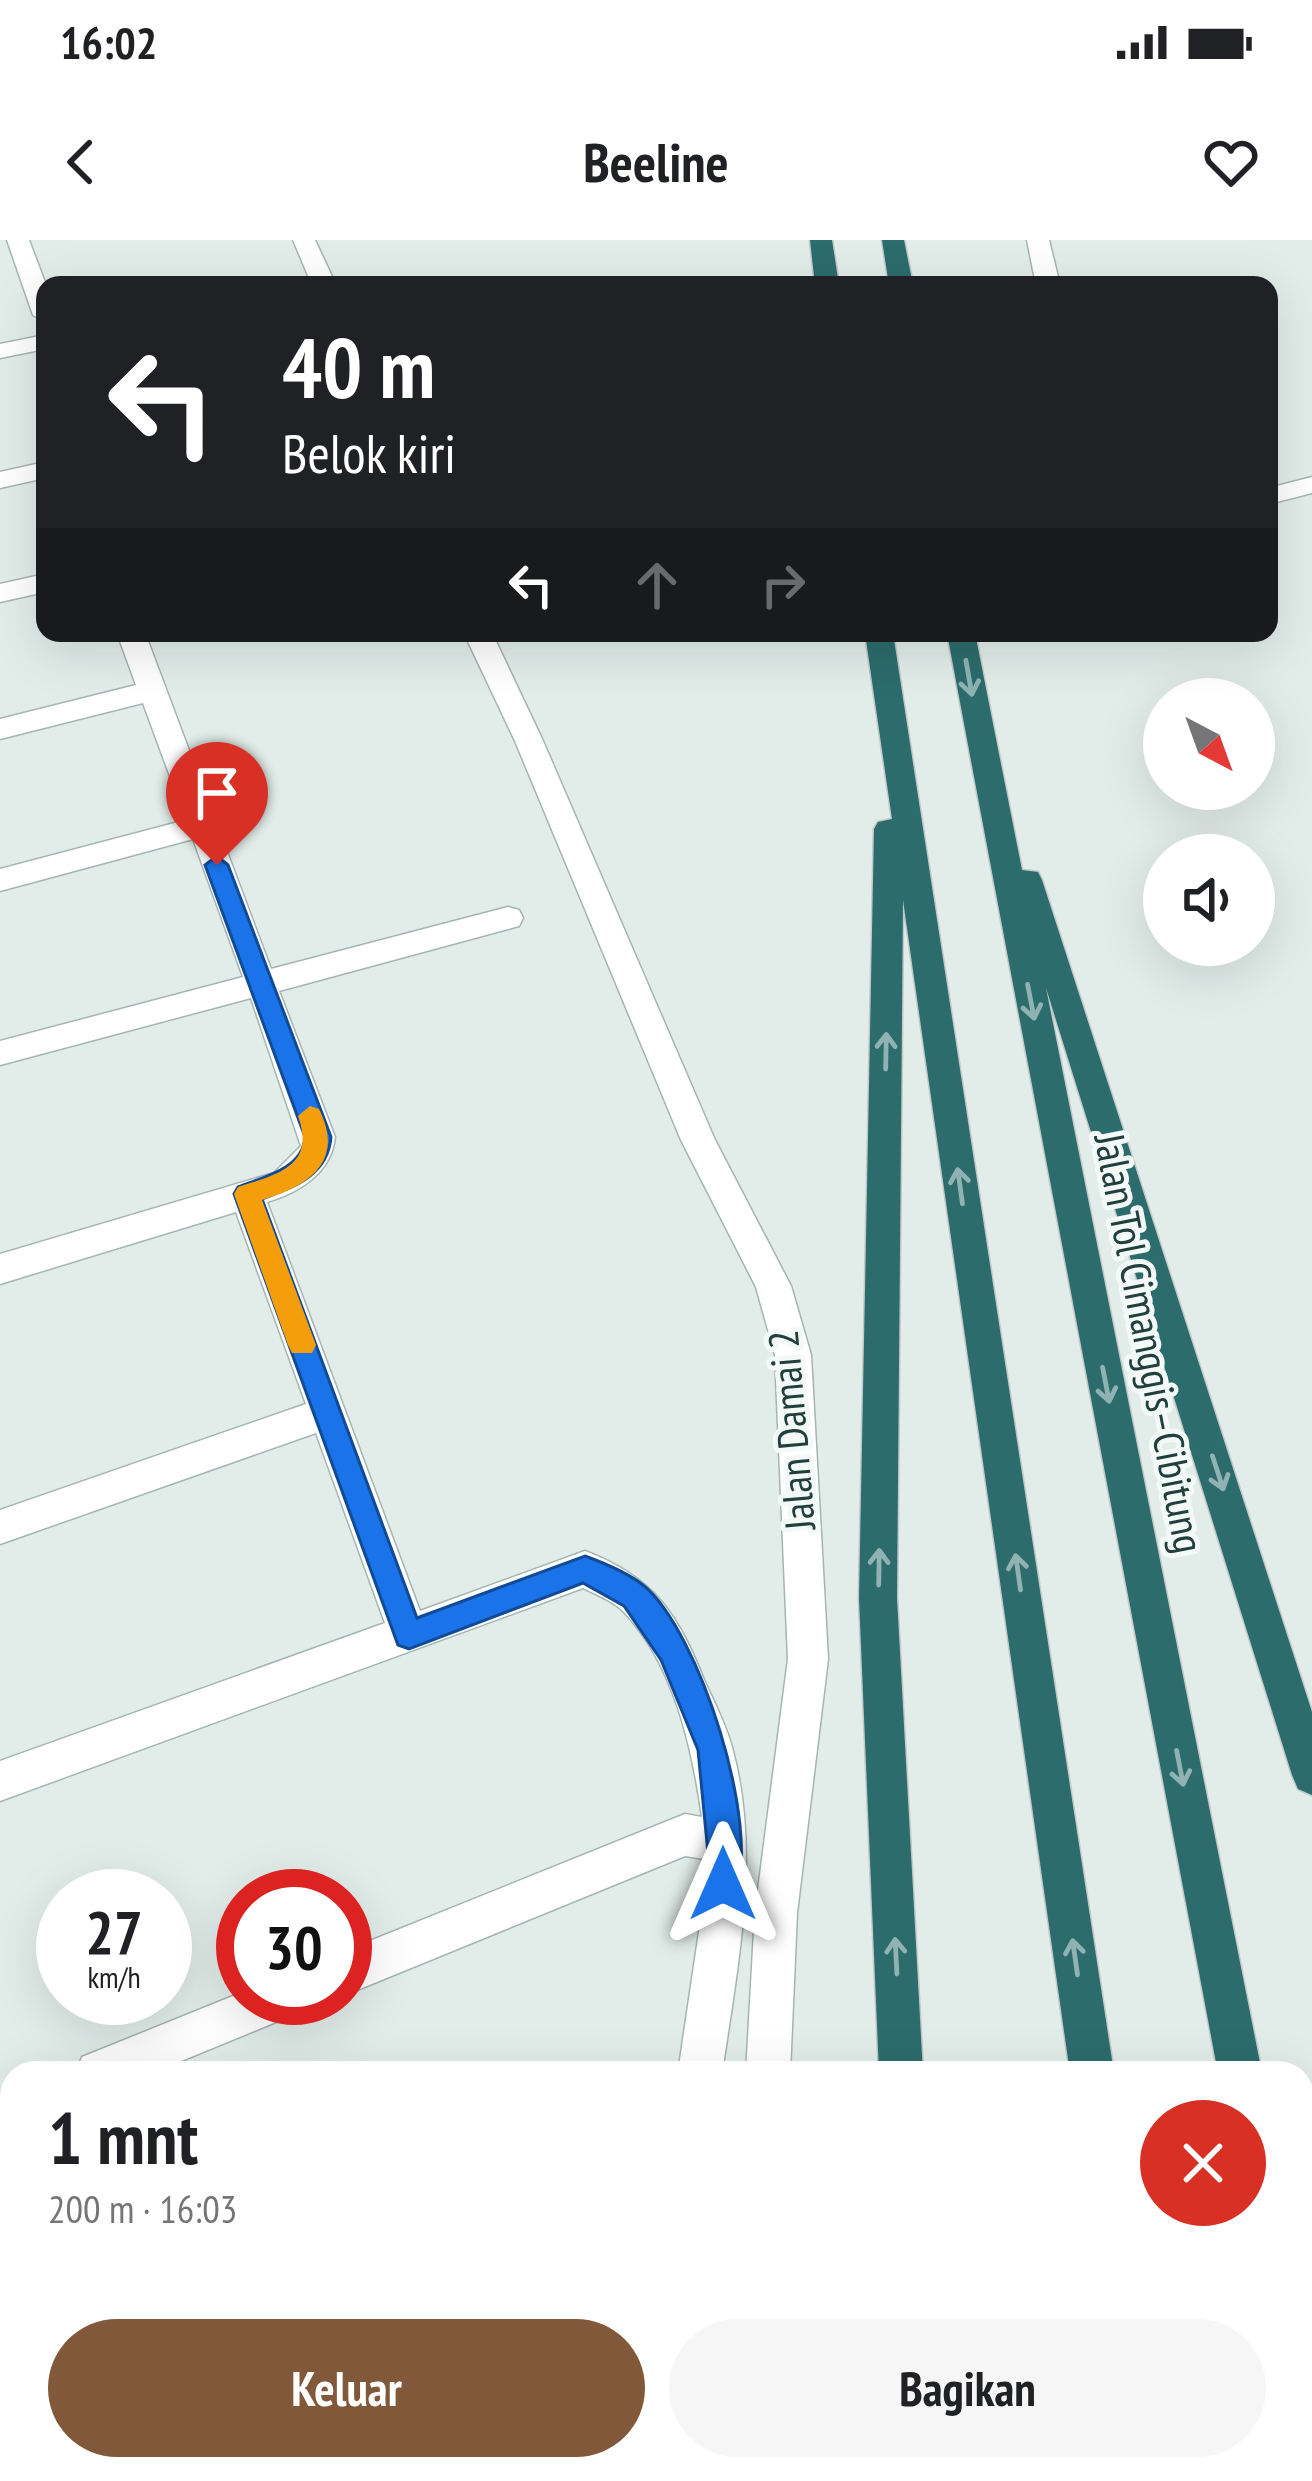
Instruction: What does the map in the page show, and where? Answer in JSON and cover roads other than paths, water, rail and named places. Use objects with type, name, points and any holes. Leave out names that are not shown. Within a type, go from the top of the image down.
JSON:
[{"type":"highway","points":[[820,240],[826,276]]},
{"type":"highway","points":[[893,240],[899,276]]},
{"type":"highway","points":[[880,642],[1090,2061]]},
{"type":"highway","name":"Jalan Tol Cimanggis–Cibitung","points":[[963,642],[1238,2061]]},
{"type":"highway","points":[[891,717],[878,1598],[901,2061]]},
{"type":"highway","points":[[976,722],[1312,1775]]},
{"type":"street","points":[[18,240],[36,290]]},
{"type":"street","points":[[304,240],[320,276]]},
{"type":"street","points":[[1038,240],[1046,276]]},
{"type":"street","points":[[0,351],[36,344]]},
{"type":"street","points":[[0,480],[36,472]]},
{"type":"street","points":[[1278,494],[1312,485]]},
{"type":"street","points":[[0,593],[36,585]]},
{"type":"street","points":[[0,1269],[247,1194],[298,1174],[317,1151],[318,1137],[134,642]]},
{"type":"street","name":"Jalan Damai 2","points":[[482,642],[698,1140],[773,1286],[793,1355],[808,1659],[776,1913],[769,2061]]},
{"type":"street","points":[[0,729],[152,691]]},
{"type":"street","points":[[0,880],[202,826]]},
{"type":"street","points":[[0,1053],[508,918]]},
{"type":"street","points":[[247,1194],[409,1635]]},
{"type":"street","points":[[0,1527],[327,1413]]},
{"type":"street","points":[[0,1781],[585,1569],[634,1596],[673,1651],[713,1750],[725,1842],[721,1925],[702,2061]]},
{"type":"street","points":[[372,1962],[685,1835],[725,1842]]},
{"type":"street","points":[[128,2061],[216,2025]]}]
